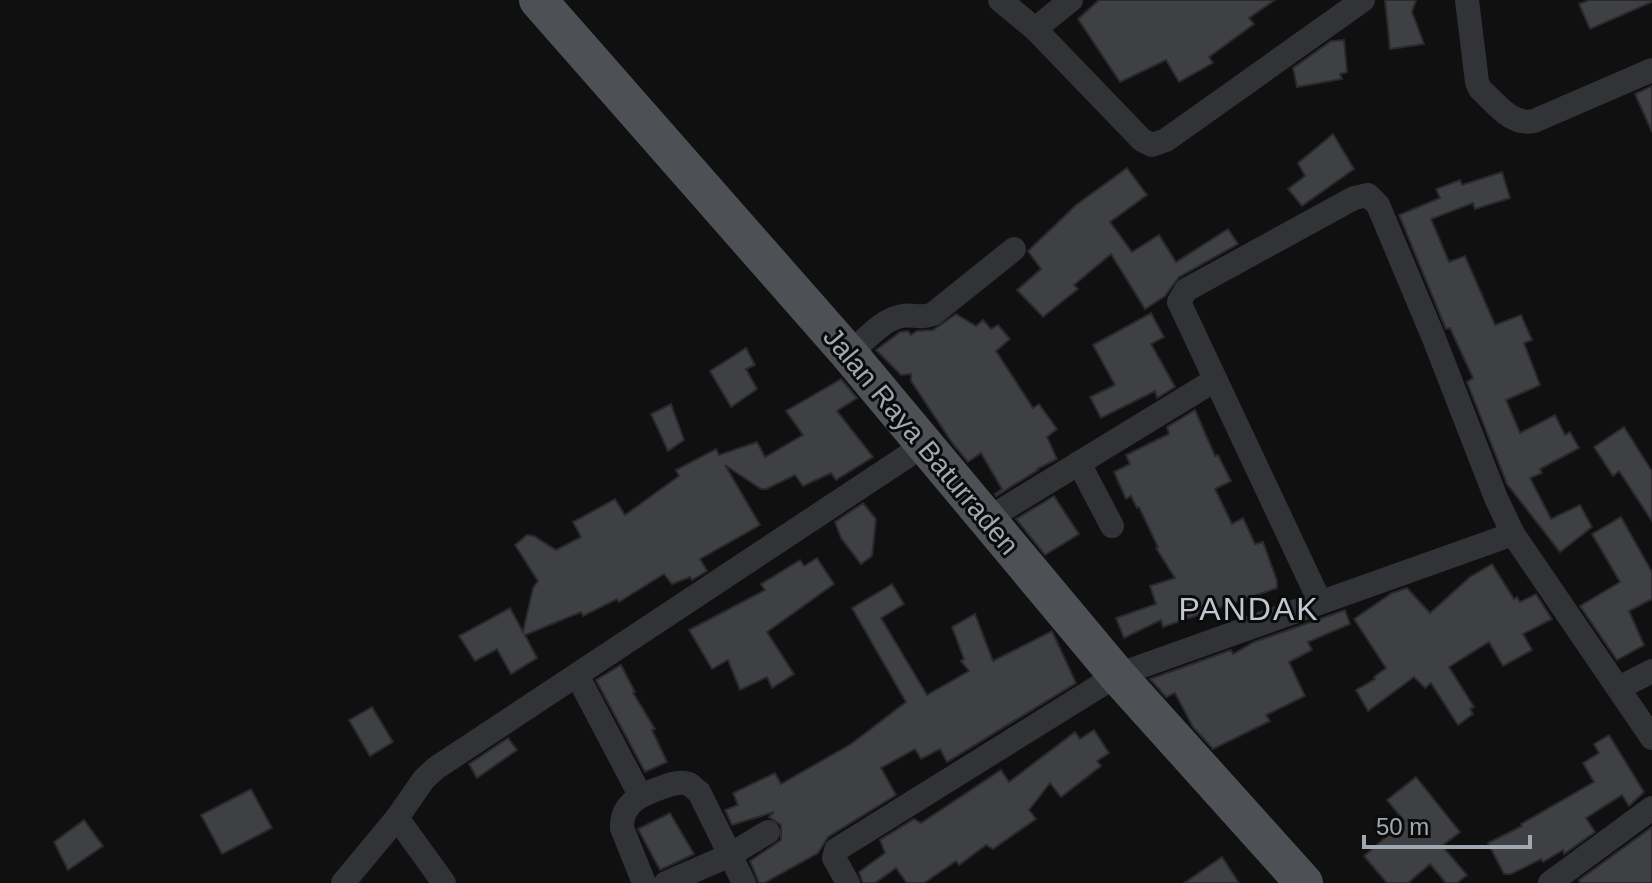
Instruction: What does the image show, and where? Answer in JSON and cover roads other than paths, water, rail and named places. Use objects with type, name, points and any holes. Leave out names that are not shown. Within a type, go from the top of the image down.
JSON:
[{"type":"main road","name":"Jalan Raya Baturraden","points":[[538,0],[849,354],[1117,675],[1304,883]]},
{"type":"street","points":[[1000,0],[1035,29],[1142,140],[1152,145],[1166,140],[1363,0]]},
{"type":"street","points":[[1035,29],[1071,0]]},
{"type":"street","points":[[1467,0],[1477,82],[1480,89],[1514,120],[1525,123],[1534,121],[1652,70]]},
{"type":"street","points":[[1320,602],[1179,302],[1182,294],[1354,198],[1368,195],[1378,205],[1513,534],[1652,738]]},
{"type":"street","points":[[849,354],[896,317],[921,318],[933,314],[1014,249]]},
{"type":"street","points":[[986,520],[1215,380]]},
{"type":"street","points":[[343,883],[397,818],[424,779],[436,768],[924,445]]},
{"type":"street","points":[[1079,463],[1112,526]]},
{"type":"street","points":[[848,883],[837,867],[834,858],[836,850],[1117,675],[1513,534]]},
{"type":"street","points":[[1619,688],[1652,671]]},
{"type":"street","points":[[577,675],[640,795]]},
{"type":"street","points":[[644,883],[622,828],[627,808],[640,795],[673,784],[688,784],[699,792],[744,883]]},
{"type":"street","points":[[1550,883],[1652,808]]},
{"type":"street","points":[[397,818],[444,883]]},
{"type":"street","points":[[666,883],[728,856],[768,832]]},
{"type":"district","name":"PANDAK","points":[[1249,609]]}]
